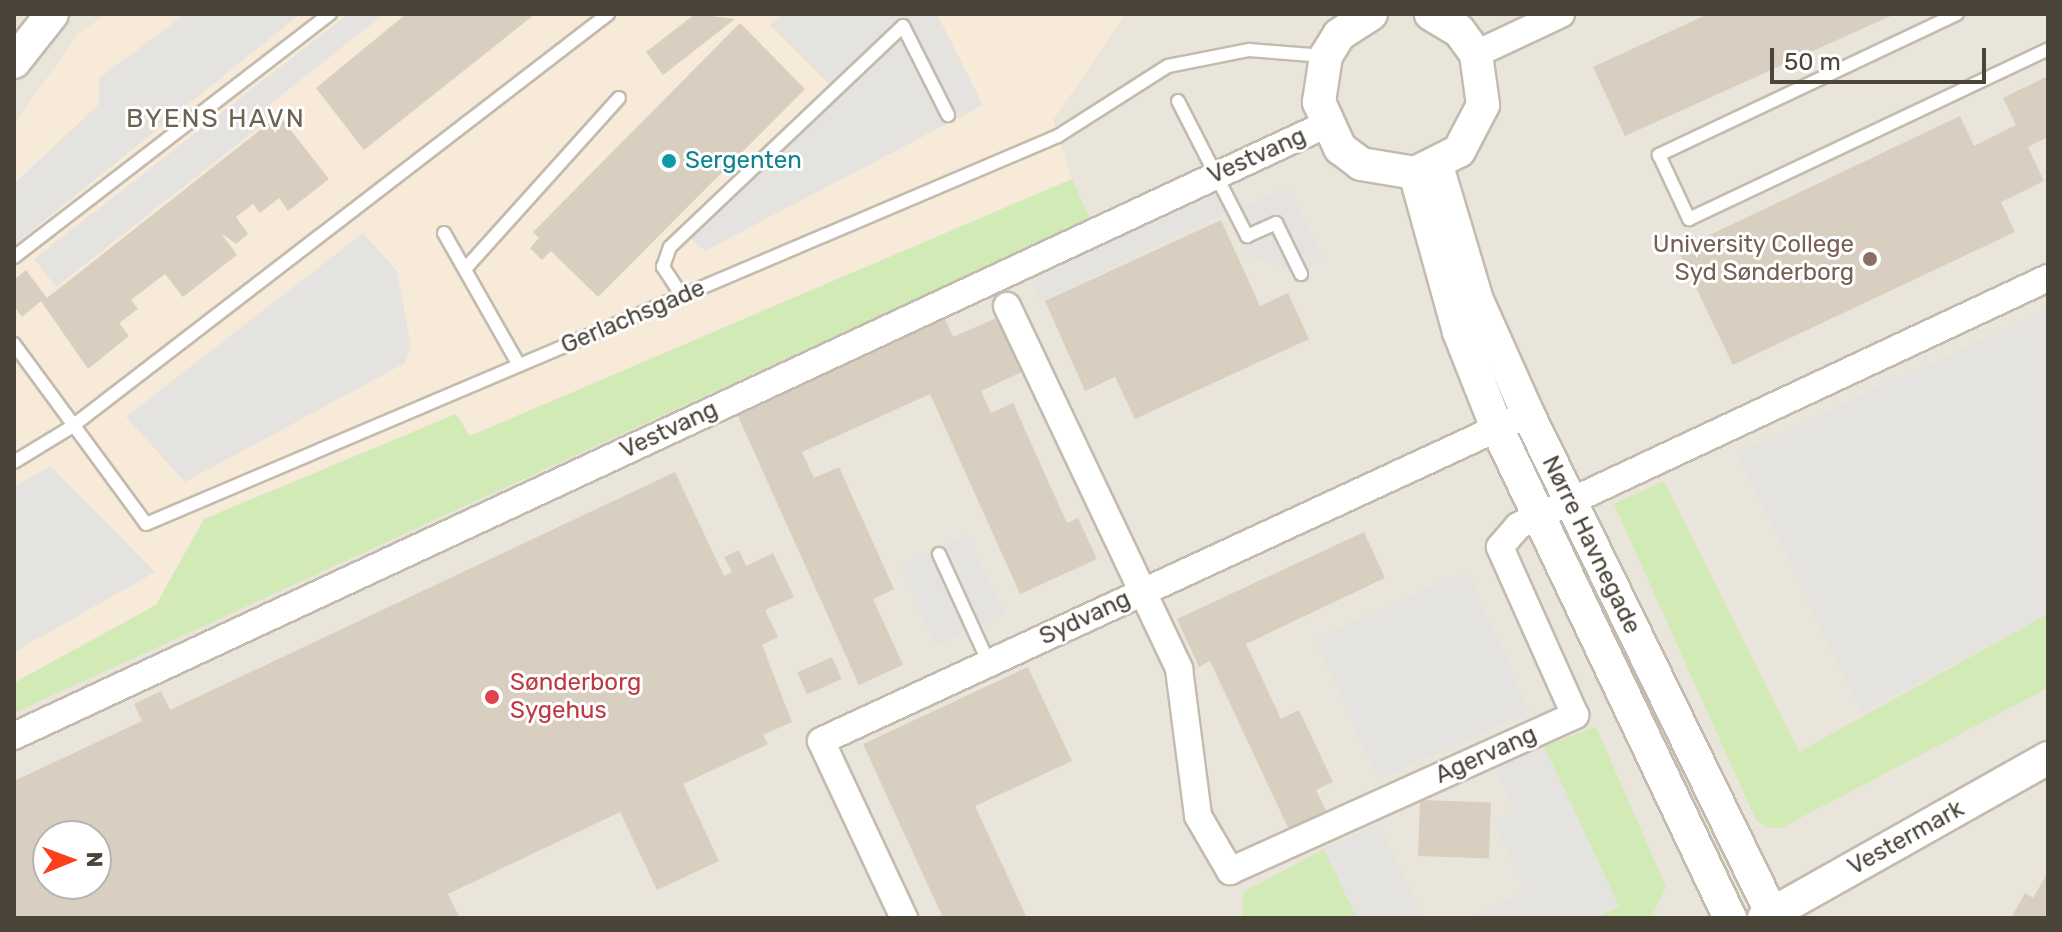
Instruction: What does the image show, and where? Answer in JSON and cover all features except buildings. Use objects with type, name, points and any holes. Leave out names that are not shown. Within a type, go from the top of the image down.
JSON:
[{"type":"street","points":[[14,62],[52,14]]},
{"type":"street","points":[[1371,14],[1339,35],[1326,56],[1319,102],[1325,125],[1361,164],[1426,170],[1459,151],[1483,105],[1476,54],[1459,31],[1431,14]]},
{"type":"street","points":[[1476,54],[1561,14]]},
{"type":"street","name":"Vestvang","points":[[14,736],[1325,125]]},
{"type":"street","name":"Nørre Havnegade","points":[[1426,170],[1477,300],[1528,414],[1770,917]]},
{"type":"street","name":"Nørre Havnegade","points":[[1426,170],[1459,332],[1497,428],[1537,518],[1730,918]]},
{"type":"street","name":"Agervang","points":[[1007,306],[1179,669],[1198,816],[1230,871],[1575,715],[1500,547],[1537,518],[1569,500],[2048,278]]},
{"type":"street","name":"Sydvang","points":[[904,918],[821,741],[1528,414]]},
{"type":"street","name":"Vestermark","points":[[1770,917],[2048,758]]},
{"type":"lane","points":[[14,257],[330,14]]},
{"type":"lane","points":[[14,462],[70,428],[608,14]]},
{"type":"lane","points":[[1957,14],[1659,155],[1689,219],[2048,49]]},
{"type":"lane","points":[[682,296],[663,267],[670,247],[900,20],[948,115]]},
{"type":"lane","name":"Gerlachsgade","points":[[14,344],[70,428],[146,524],[1058,136],[1168,66],[1249,50],[1326,56]]},
{"type":"lane","points":[[465,269],[619,98]]},
{"type":"lane","points":[[1178,101],[1213,176],[1247,236],[1276,223],[1301,274]]},
{"type":"lane","points":[[444,233],[519,365]]},
{"type":"lane","points":[[939,554],[989,663]]},
{"type":"shaded area","points":[[14,14],[2048,14],[2048,918],[14,918]]},
{"type":"shaded area","points":[[107,14],[1126,14],[1053,120],[1072,179],[470,436],[456,414],[204,519],[156,605],[14,683],[14,124],[79,33]]},
{"type":"shaded area","points":[[185,14],[300,14],[14,245],[14,184],[99,104],[99,78]]},
{"type":"shaded area","points":[[348,14],[384,14],[269,105],[276,114],[56,287],[34,259]]},
{"type":"shaded area","points":[[781,14],[937,14],[983,105],[705,251],[687,235],[838,93],[770,25]]},
{"type":"shaded area","points":[[1290,187],[1323,259],[1295,271],[1248,256],[1226,212],[1042,302],[1028,277],[1230,188],[1239,209]]},
{"type":"shaded area","points":[[363,233],[397,271],[411,346],[405,363],[185,482],[126,417]]},
{"type":"shaded area","points":[[2048,309],[2048,614],[1861,713],[1738,453]]},
{"type":"shaded area","points":[[50,466],[155,572],[14,652],[14,487]]},
{"type":"shaded area","points":[[967,534],[1004,614],[937,645],[900,565]]},
{"type":"shaded area","points":[[1467,571],[1530,712],[1378,779],[1315,639]]},
{"type":"shaded area","points":[[1544,746],[1619,907],[1595,918],[1467,918],[1525,891],[1493,822],[1516,811],[1496,768]]},
{"type":"shaded area","points":[[1379,823],[1423,918],[1357,918],[1324,849]]},
{"type":"green space","points":[[1072,179],[1090,219],[14,713],[14,683],[156,605],[204,519],[456,414],[470,436]]},
{"type":"green space","points":[[1664,481],[1799,752],[2048,614],[2048,688],[1781,828],[1767,828],[1756,820],[1614,504]]},
{"type":"green space","points":[[1596,727],[1666,887],[1651,918],[1595,918],[1619,906],[1544,746]]},
{"type":"green space","points":[[1324,849],[1357,918],[1243,918],[1243,892]]},
{"type":"place","name":"Sergenten","points":[[669,161]]},
{"type":"place","name":"University College Syd Sønderborg","points":[[1870,259]]},
{"type":"place","name":"Sønderborg Sygehus","points":[[492,697]]},
{"type":"district","name":"BYENS HAVN","points":[[216,119]]}]
